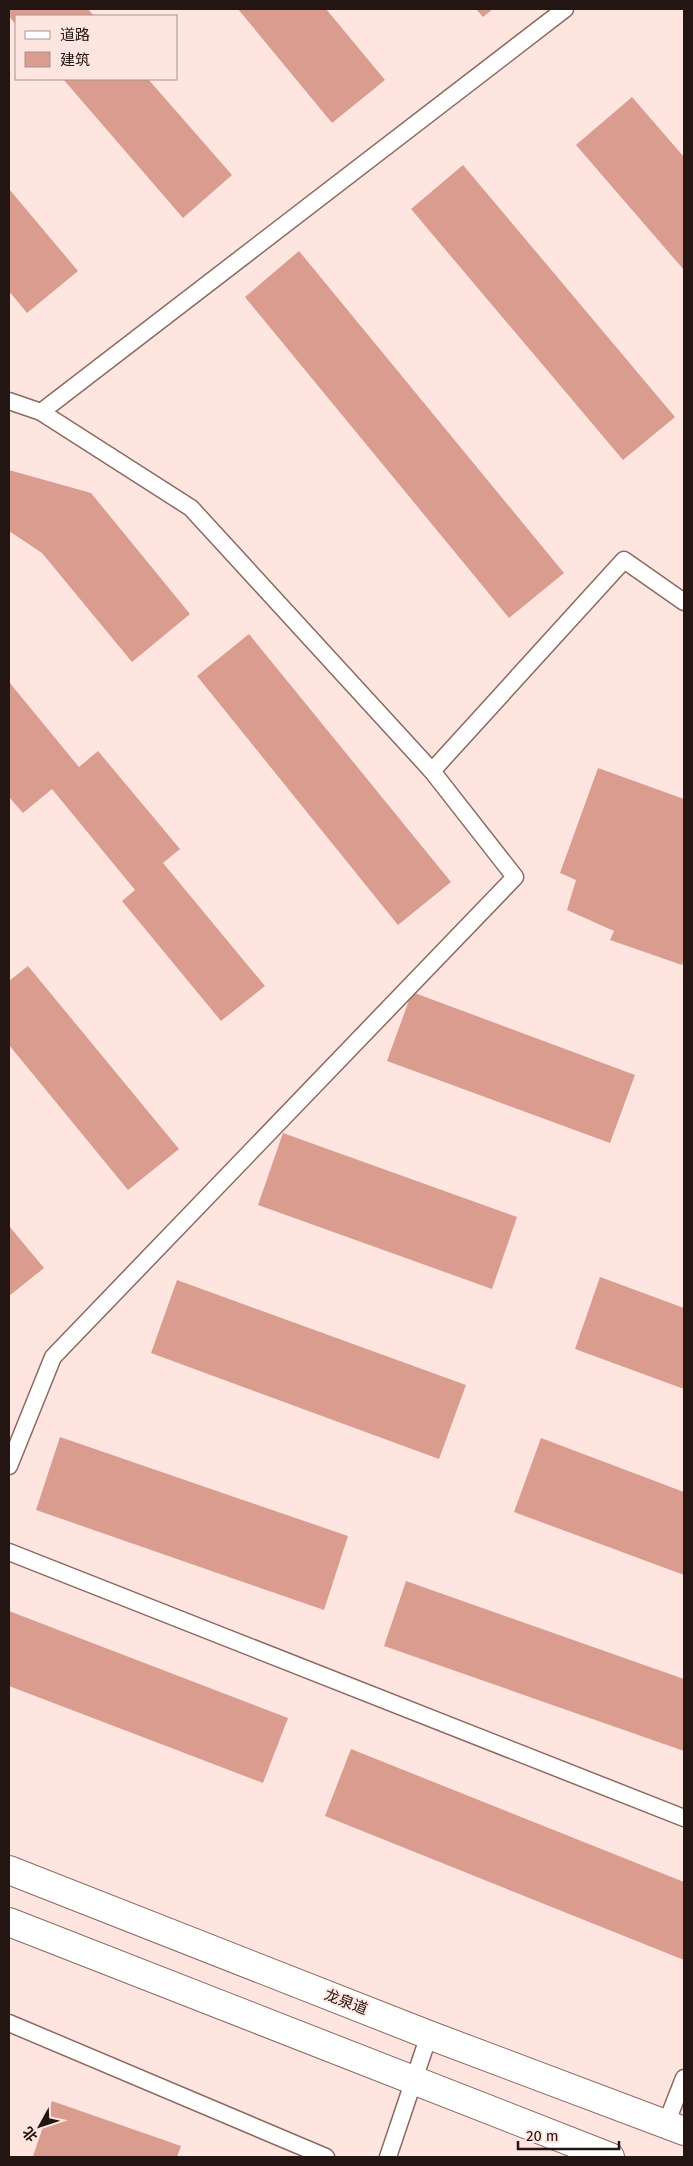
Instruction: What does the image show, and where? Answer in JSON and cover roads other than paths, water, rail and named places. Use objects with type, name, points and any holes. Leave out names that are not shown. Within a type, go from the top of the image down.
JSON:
[{"type":"street","name":"龙泉道","points":[[9,1870],[429,2035],[675,2128]]},
{"type":"street","points":[[9,1922],[610,2157]]},
{"type":"lane","points":[[42,412],[565,9]]},
{"type":"lane","points":[[9,401],[42,412],[191,508],[432,771],[515,877],[53,1357],[9,1466]]},
{"type":"lane","points":[[432,771],[624,560],[684,602]]},
{"type":"lane","points":[[9,1552],[684,1818]]},
{"type":"lane","points":[[9,2023],[326,2157]]},
{"type":"lane","points":[[388,2157],[429,2035]]},
{"type":"lane","points":[[675,2128],[684,2078]]}]
